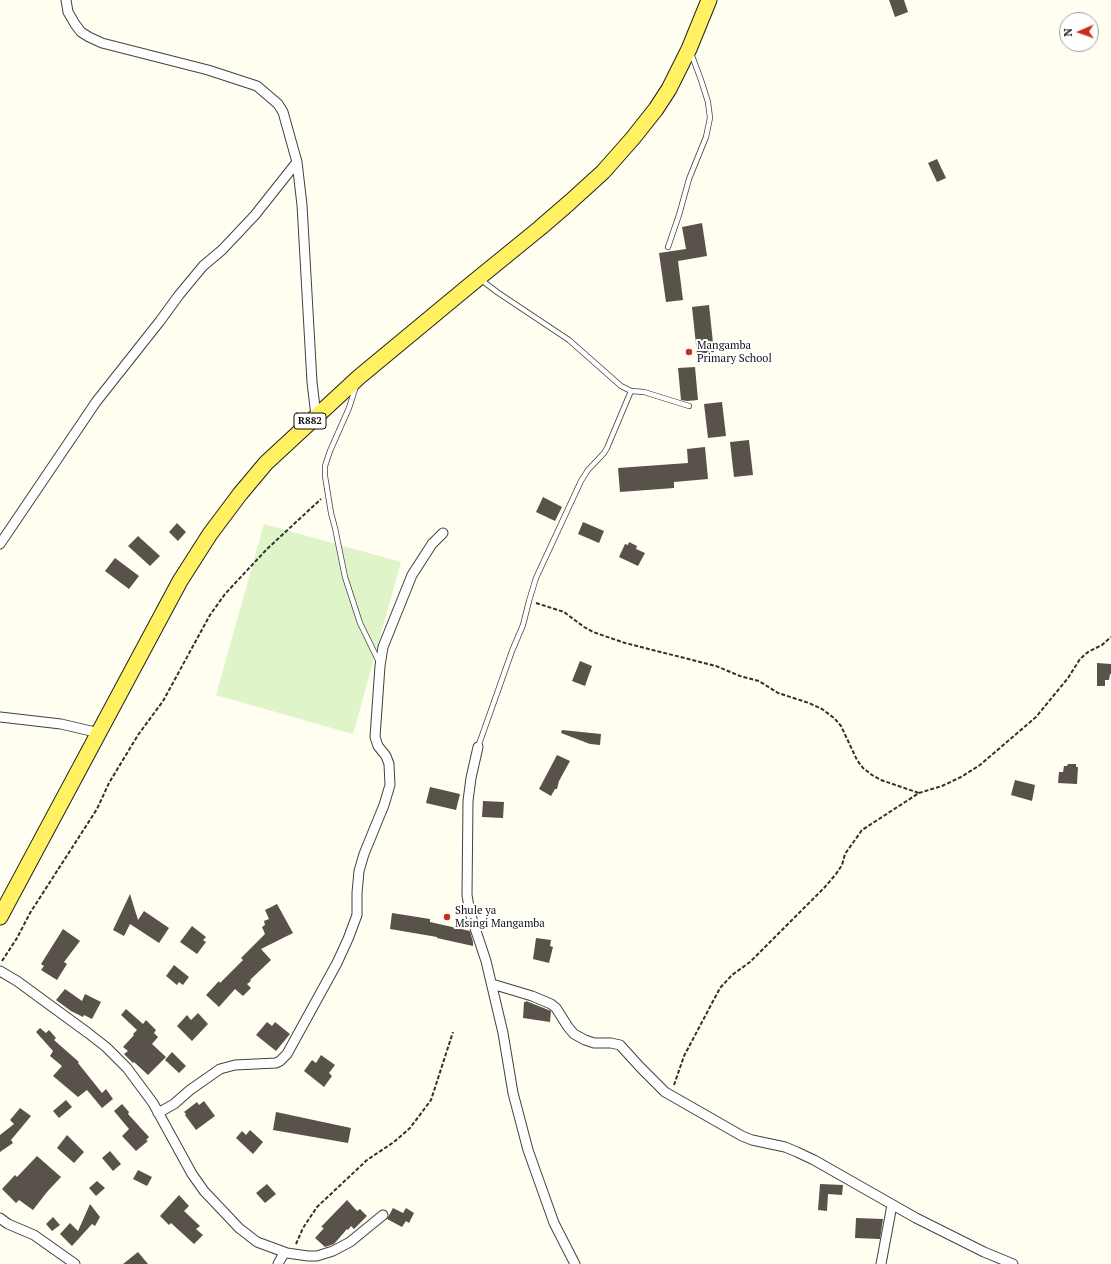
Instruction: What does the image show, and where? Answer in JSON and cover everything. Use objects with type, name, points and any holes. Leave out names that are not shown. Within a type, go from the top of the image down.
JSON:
[{"type":"main road","name":"R882","points":[[0,917],[180,581],[210,534],[240,494],[266,463],[316,416],[478,278],[564,208],[634,138],[669,89],[689,49],[709,0]]},
{"type":"street","points":[[66,0],[68,12],[74,24],[81,32],[89,37],[102,43],[208,70],[257,86],[272,98],[283,112],[297,162],[302,205],[311,375],[316,416]]},
{"type":"street","points":[[0,544],[96,402],[179,295],[204,266],[255,216],[297,162]]},
{"type":"street","points":[[158,1113],[174,1104],[190,1090],[220,1069],[235,1065],[276,1063],[280,1061],[287,1054],[337,963],[357,915],[359,871],[390,785],[389,764],[386,756],[376,742],[375,736],[380,666],[384,647],[412,575],[432,544],[443,533]]},
{"type":"street","points":[[0,717],[61,724],[100,732]]},
{"type":"street","points":[[478,747],[470,778],[468,801],[467,895],[470,913],[492,984],[514,1093],[528,1150],[554,1223],[575,1264]]},
{"type":"street","points":[[0,971],[39,997],[106,1047],[127,1068],[158,1113],[192,1174],[214,1203],[248,1236],[257,1242],[288,1253],[318,1256],[333,1251],[350,1242],[383,1215]]},
{"type":"street","points":[[492,984],[532,996],[551,1004],[556,1008],[574,1034],[585,1040],[594,1043],[611,1043],[620,1045],[652,1080],[671,1096],[742,1136],[752,1140],[785,1147],[814,1160],[892,1205],[970,1245],[1013,1264]]},
{"type":"street","points":[[881,1264],[892,1205]]},
{"type":"street","points":[[0,1218],[8,1224],[34,1235],[75,1264]]},
{"type":"street","points":[[278,1264],[288,1253]]},
{"type":"lane","points":[[668,247],[689,179],[706,137],[710,118],[708,102],[689,49]]},
{"type":"lane","points":[[478,278],[569,340],[621,386],[631,392],[644,392],[689,406]]},
{"type":"lane","points":[[359,378],[325,466],[331,513],[348,584],[360,623],[380,666]]},
{"type":"lane","points":[[478,747],[512,651],[523,625],[536,578],[581,481],[588,470],[607,448],[631,392]]},
{"type":"path","points":[[0,963],[17,938],[30,913],[97,809],[109,783],[138,735],[163,701],[214,610],[225,594],[267,549],[328,493]]},
{"type":"path","points":[[529,601],[564,612],[593,632],[625,643],[716,666],[740,676],[760,681],[778,693],[822,709],[834,718],[841,726],[857,760],[863,768],[880,780],[919,793]]},
{"type":"path","points":[[671,1096],[684,1056],[720,988],[732,975],[750,962],[824,888],[842,865],[846,854],[862,830],[919,793],[942,786],[961,777],[980,765],[1036,717],[1068,678],[1080,659],[1088,652],[1102,645],[1111,637]]},
{"type":"path","points":[[288,1253],[317,1207],[367,1160],[394,1142],[410,1128],[431,1100],[453,1032]]},
{"type":"green space","points":[[264,524],[401,562],[353,734],[216,695]]},
{"type":"building","points":[[889,0],[904,0],[908,12],[895,17]]},
{"type":"building","points":[[937,159],[946,178],[937,182],[928,163]]},
{"type":"building","points":[[702,223],[707,256],[678,261],[683,300],[666,302],[659,253],[686,249],[682,227]]},
{"type":"building","points":[[709,305],[714,352],[697,354],[692,307]]},
{"type":"building","points":[[695,367],[698,400],[681,400],[678,368]]},
{"type":"building","points":[[722,402],[726,436],[708,438],[704,404]]},
{"type":"building","points":[[749,440],[753,475],[734,477],[730,442]]},
{"type":"building","points":[[705,447],[708,479],[674,482],[674,488],[620,492],[618,468],[688,463],[687,449]]},
{"type":"building","points":[[543,497],[562,507],[555,521],[536,512]]},
{"type":"building","points":[[583,522],[604,531],[599,543],[578,534]]},
{"type":"building","points":[[177,523],[186,532],[178,541],[169,532]]},
{"type":"building","points":[[138,536],[160,556],[150,566],[128,546]]},
{"type":"building","points":[[629,542],[637,546],[636,549],[645,553],[638,566],[619,557],[625,544],[628,545]]},
{"type":"building","points":[[115,558],[139,576],[129,589],[105,571]]},
{"type":"building","points":[[580,661],[592,666],[585,686],[572,681]]},
{"type":"building","points":[[1097,663],[1111,664],[1111,674],[1109,680],[1105,680],[1105,686],[1097,686]]},
{"type":"building","points":[[562,730],[601,734],[600,745],[590,744],[561,733]]},
{"type":"building","points":[[557,755],[570,761],[559,781],[557,789],[555,789],[551,796],[539,789]]},
{"type":"building","points":[[1068,764],[1076,764],[1076,767],[1078,767],[1077,784],[1058,783],[1059,772],[1063,772],[1064,766],[1067,766]]},
{"type":"building","points":[[1015,780],[1035,785],[1032,801],[1011,795]]},
{"type":"building","points":[[430,787],[460,794],[456,810],[426,803]]},
{"type":"building","points":[[483,801],[504,802],[503,818],[482,817]]},
{"type":"building","points":[[130,894],[138,920],[144,911],[169,928],[159,943],[130,924],[124,936],[113,930]]},
{"type":"building","points":[[277,904],[293,933],[261,949],[271,960],[247,984],[251,988],[243,996],[235,989],[219,1007],[206,995],[219,981],[220,983],[243,960],[241,958],[265,934],[262,927],[265,925],[264,921],[269,919],[265,910]]},
{"type":"building","points":[[392,913],[430,919],[430,922],[470,931],[473,946],[437,937],[390,929]]},
{"type":"building","points":[[192,926],[206,937],[203,940],[206,942],[197,954],[180,942]]},
{"type":"building","points":[[63,929],[80,941],[64,962],[67,964],[57,980],[41,970],[44,966],[41,964]]},
{"type":"building","points":[[536,938],[551,940],[550,946],[553,947],[549,963],[533,959]]},
{"type":"building","points":[[174,965],[189,977],[183,985],[179,982],[177,985],[166,976]]},
{"type":"building","points":[[65,989],[82,1001],[85,994],[101,1002],[92,1019],[84,1015],[83,1017],[71,1011],[56,1000]]},
{"type":"building","points":[[526,1001],[551,1011],[550,1022],[523,1018],[524,1002]]},
{"type":"building","points":[[126,1009],[143,1024],[146,1020],[156,1030],[154,1033],[158,1037],[152,1044],[166,1057],[148,1075],[124,1054],[128,1051],[123,1047],[137,1030],[121,1015]]},
{"type":"building","points":[[198,1013],[208,1024],[192,1041],[177,1026],[187,1015],[191,1020]]},
{"type":"building","points":[[267,1022],[272,1026],[275,1022],[290,1034],[276,1051],[256,1035]]},
{"type":"building","points":[[40,1028],[46,1033],[49,1030],[56,1038],[54,1040],[79,1062],[78,1063],[102,1093],[106,1089],[113,1099],[102,1108],[87,1090],[78,1097],[53,1076],[62,1066],[50,1056],[53,1051],[36,1032]]},
{"type":"building","points":[[172,1052],[186,1066],[179,1073],[165,1060]]},
{"type":"building","points":[[321,1055],[335,1065],[329,1073],[332,1076],[324,1087],[304,1071],[312,1060],[316,1063]]},
{"type":"building","points":[[66,1100],[72,1107],[59,1118],[53,1111]]},
{"type":"building","points":[[204,1101],[215,1116],[196,1130],[184,1112],[197,1102],[199,1105]]},
{"type":"building","points":[[122,1104],[129,1112],[128,1114],[149,1137],[146,1140],[148,1141],[136,1151],[122,1136],[129,1129],[114,1111]]},
{"type":"building","points":[[20,1108],[31,1116],[11,1140],[13,1143],[0,1152],[0,1135],[14,1124],[10,1120]]},
{"type":"building","points":[[276,1112],[351,1128],[348,1143],[273,1130]]},
{"type":"building","points":[[250,1130],[263,1142],[253,1154],[236,1138],[242,1131],[246,1135]]},
{"type":"building","points":[[67,1135],[84,1152],[74,1163],[57,1148]]},
{"type":"building","points":[[110,1151],[121,1164],[113,1171],[102,1158]]},
{"type":"building","points":[[37,1156],[61,1177],[33,1210],[19,1200],[16,1203],[2,1189],[15,1175],[17,1177]]},
{"type":"building","points":[[138,1170],[152,1177],[147,1186],[133,1179]]},
{"type":"building","points":[[97,1181],[105,1188],[96,1196],[89,1188]]},
{"type":"building","points":[[267,1184],[276,1194],[265,1203],[256,1193]]},
{"type":"building","points":[[820,1184],[843,1185],[842,1195],[828,1194],[827,1211],[818,1210]]},
{"type":"building","points":[[179,1195],[189,1206],[184,1211],[200,1226],[196,1229],[203,1235],[194,1244],[171,1223],[169,1225],[160,1216]]},
{"type":"building","points":[[347,1200],[357,1211],[360,1209],[367,1216],[354,1229],[351,1226],[348,1230],[347,1229],[334,1244],[325,1247],[315,1238],[324,1228],[321,1227]]},
{"type":"building","points":[[90,1204],[100,1217],[95,1226],[92,1224],[72,1246],[60,1234],[70,1223],[78,1231]]},
{"type":"building","points":[[393,1208],[403,1213],[406,1208],[414,1213],[409,1223],[406,1221],[402,1227],[387,1219]]},
{"type":"building","points":[[53,1217],[60,1225],[52,1231],[46,1224]]},
{"type":"building","points":[[856,1218],[883,1219],[880,1239],[855,1238]]},
{"type":"building","points":[[138,1252],[148,1264],[123,1264]]},
{"type":"place","name":"Mangamba Primary School","points":[[689,352]]},
{"type":"place","name":"Shule ya Msingi Mangamba","points":[[447,917]]}]
